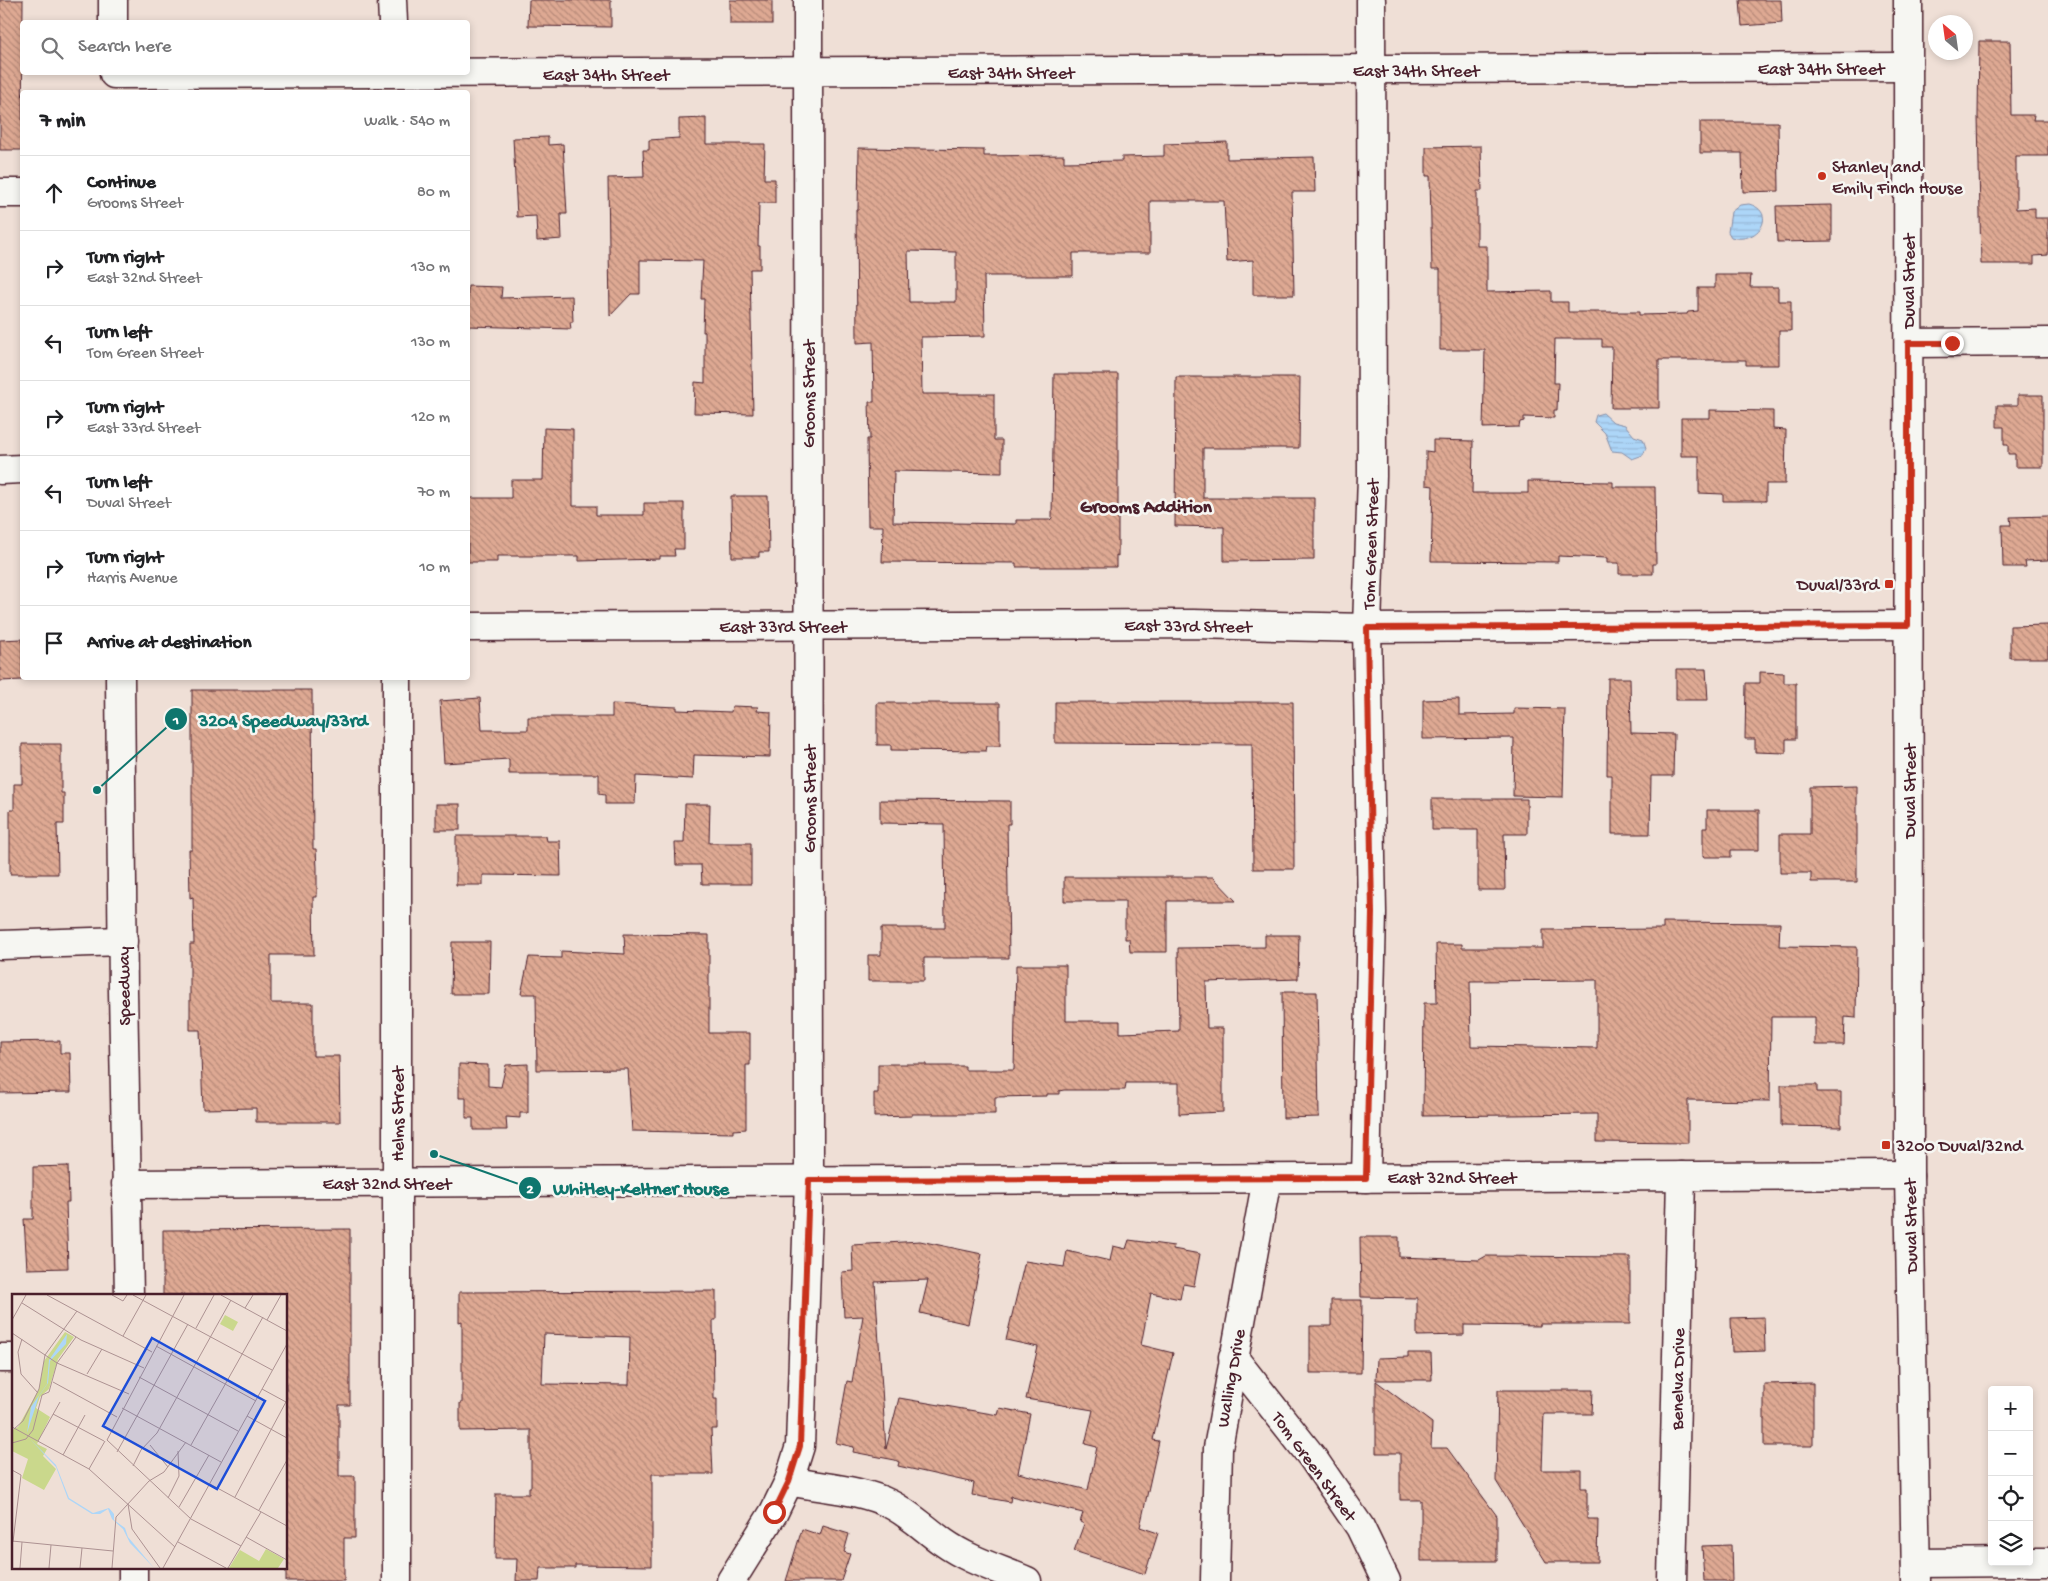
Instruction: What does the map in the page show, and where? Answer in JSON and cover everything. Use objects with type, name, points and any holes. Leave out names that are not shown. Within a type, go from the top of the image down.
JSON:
[{"type":"street","points":[[113,0],[113,20]]},
{"type":"street","points":[[392,0],[393,20]]},
{"type":"street","name":"Grooms Street","points":[[731,1581],[774,1512],[789,1481],[800,1446],[809,1180],[808,0]]},
{"type":"street","name":"Tom Green Street","points":[[1366,1178],[1372,913],[1367,628],[1372,476],[1371,0]]},
{"type":"street","name":"Duval Street","points":[[1908,0],[1909,1175],[1916,1572]]},
{"type":"street","name":"East 34th Street","points":[[114,80],[393,80],[808,73],[1908,67]]},
{"type":"street","points":[[0,193],[20,193]]},
{"type":"street","points":[[1908,343],[2048,342]]},
{"type":"street","points":[[0,470],[20,469]]},
{"type":"street","name":"East 33rd Street","points":[[470,627],[1193,624],[1367,628],[1908,625]]},
{"type":"street","name":"Speedway","points":[[120,680],[129,1294]]},
{"type":"street","name":"Helms Street","points":[[397,680],[397,1581]]},
{"type":"street","points":[[0,945],[123,941]]},
{"type":"street","name":"East 32nd Street","points":[[126,1184],[1909,1175]]},
{"type":"street","name":"Benelva Drive","points":[[1672,1581],[1681,1176]]},
{"type":"street","name":"Walling Drive","points":[[1215,1581],[1218,1448],[1267,1178]]},
{"type":"street","name":"Tom Green Street","points":[[1233,1357],[1312,1457],[1354,1519],[1386,1581]]},
{"type":"street","points":[[789,1481],[868,1496],[890,1503],[952,1547],[1027,1581]]},
{"type":"street","points":[[2033,1562],[2048,1562]]},
{"type":"street","points":[[1916,1572],[1988,1565]]},
{"type":"street","points":[[133,1568],[133,1581]]},
{"type":"water","points":[[1749,204],[1758,208],[1762,214],[1761,226],[1757,232],[1750,236],[1741,238],[1731,237],[1728,232],[1731,212],[1740,205]]},
{"type":"water","points":[[1603,413],[1613,422],[1625,425],[1634,436],[1643,439],[1646,448],[1643,455],[1632,459],[1622,452],[1612,451],[1605,433],[1594,422],[1596,415]]},
{"type":"building","points":[[0,0],[23,0],[23,20],[20,20],[20,75],[22,75],[22,90],[20,90],[20,150],[0,150]]},
{"type":"building","points":[[529,0],[611,0],[611,27],[528,26]]},
{"type":"building","points":[[730,0],[772,0],[772,24],[730,24]]},
{"type":"building","points":[[1740,0],[1781,0],[1782,23],[1742,26]]},
{"type":"building","points":[[1979,41],[2010,41],[2011,115],[2034,115],[2033,120],[2048,120],[2048,156],[2016,156],[2016,209],[2035,208],[2035,218],[2048,218],[2048,255],[2034,256],[2034,264],[1981,264],[1978,116]]},
{"type":"building","points":[[706,118],[706,144],[765,144],[764,179],[775,179],[775,203],[759,203],[758,246],[760,246],[760,269],[750,269],[753,414],[694,413],[695,382],[705,383],[704,299],[701,299],[703,261],[640,260],[640,294],[631,294],[610,316],[608,178],[644,177],[643,150],[649,150],[649,140],[679,138],[679,119]]},
{"type":"building","points":[[1700,122],[1778,122],[1779,191],[1743,192],[1742,153],[1700,153]]},
{"type":"building","points":[[548,137],[548,145],[563,144],[567,214],[561,214],[562,239],[537,241],[536,216],[517,217],[513,138]]},
{"type":"building","points":[[1227,142],[1227,159],[1314,157],[1315,192],[1292,192],[1294,295],[1253,295],[1253,260],[1227,262],[1224,201],[1150,201],[1150,253],[1073,253],[1073,276],[984,276],[985,336],[921,337],[922,394],[994,394],[994,440],[1002,440],[1002,473],[894,471],[893,522],[1016,524],[1016,520],[1050,520],[1052,518],[1054,374],[1118,374],[1118,556],[1116,555],[1116,567],[1016,567],[1016,563],[882,562],[883,526],[868,526],[867,439],[870,439],[869,402],[874,402],[873,342],[857,343],[856,210],[858,210],[859,148],[984,150],[984,156],[1064,155],[1064,162],[1122,161],[1122,157],[1164,156],[1164,144]],"holes":[[[908,251],[956,252],[956,302],[909,302]]]},
{"type":"building","points":[[1481,146],[1482,191],[1477,191],[1477,246],[1487,246],[1487,292],[1551,291],[1551,302],[1568,302],[1568,312],[1639,312],[1639,315],[1687,314],[1688,312],[1698,311],[1698,288],[1715,288],[1715,275],[1751,275],[1750,287],[1778,287],[1778,301],[1791,301],[1791,331],[1779,331],[1779,365],[1746,365],[1746,360],[1659,360],[1659,408],[1611,408],[1612,347],[1602,347],[1602,339],[1555,339],[1554,383],[1558,383],[1557,410],[1554,410],[1554,418],[1524,417],[1524,421],[1520,422],[1519,427],[1483,428],[1485,350],[1440,350],[1440,269],[1432,269],[1430,176],[1426,176],[1426,147]]},
{"type":"building","points":[[1832,205],[1832,241],[1777,242],[1776,206]]},
{"type":"building","points":[[470,286],[502,287],[501,298],[572,296],[573,322],[570,322],[571,329],[470,326]]},
{"type":"building","points":[[1176,377],[1300,377],[1299,448],[1203,448],[1203,498],[1314,498],[1314,560],[1224,561],[1224,527],[1175,526]]},
{"type":"building","points":[[2018,395],[2043,395],[2043,467],[2015,467],[2015,454],[2008,454],[2008,445],[2004,445],[2004,427],[1997,427],[1997,405],[2018,405]]},
{"type":"building","points":[[1710,410],[1773,411],[1773,429],[1786,430],[1785,484],[1766,484],[1766,501],[1723,501],[1723,494],[1699,493],[1699,456],[1681,456],[1681,418],[1710,418]]},
{"type":"building","points":[[544,428],[573,429],[573,506],[596,506],[596,515],[644,515],[644,503],[684,503],[684,549],[674,549],[675,556],[660,556],[660,559],[579,561],[579,556],[497,556],[497,562],[470,562],[470,498],[511,498],[511,480],[543,480]]},
{"type":"building","points":[[1433,440],[1473,441],[1472,493],[1528,493],[1528,481],[1613,482],[1613,487],[1655,487],[1656,564],[1653,564],[1653,574],[1619,574],[1619,563],[1607,563],[1607,558],[1558,556],[1558,562],[1431,561],[1433,486],[1426,485],[1426,451],[1433,452]]},
{"type":"building","points":[[731,496],[768,496],[769,552],[759,552],[759,557],[732,557]]},
{"type":"building","points":[[2048,516],[2048,560],[2025,561],[2026,567],[2003,567],[2002,525],[2011,525],[2010,517]]},
{"type":"building","points":[[2048,625],[2048,658],[2010,658],[2010,626]]},
{"type":"building","points":[[20,639],[20,680],[22,680],[0,681],[0,640]]},
{"type":"building","points":[[1676,669],[1706,669],[1708,700],[1676,700]]},
{"type":"building","points":[[1760,672],[1784,673],[1784,683],[1796,683],[1796,739],[1786,739],[1786,753],[1755,752],[1755,739],[1745,739],[1746,683],[1760,683]]},
{"type":"building","points":[[1608,678],[1630,678],[1631,733],[1674,734],[1673,776],[1651,776],[1650,834],[1612,834],[1612,775],[1607,775]]},
{"type":"building","points":[[192,690],[312,690],[313,849],[316,849],[317,868],[317,897],[313,897],[314,955],[271,955],[271,1003],[313,1003],[313,1056],[339,1056],[340,1122],[256,1122],[256,1108],[203,1109],[200,1030],[190,1030],[190,944],[194,944],[193,897],[190,898],[189,850],[192,850]]},
{"type":"building","points":[[480,698],[482,730],[528,730],[528,717],[612,717],[612,704],[677,707],[677,710],[731,712],[732,706],[758,707],[757,711],[771,712],[770,757],[694,755],[693,779],[636,776],[635,804],[605,804],[605,795],[599,794],[599,774],[509,774],[509,759],[444,763],[440,701]]},
{"type":"building","points":[[1459,699],[1459,715],[1514,714],[1514,708],[1565,709],[1563,797],[1513,796],[1514,738],[1423,739],[1423,700]]},
{"type":"building","points":[[1055,702],[1293,702],[1294,869],[1253,869],[1252,744],[1055,743]]},
{"type":"building","points":[[877,703],[1000,703],[1000,746],[987,746],[986,751],[891,750],[891,745],[877,745]]},
{"type":"building","points":[[22,744],[61,744],[61,793],[64,793],[64,824],[57,824],[58,874],[10,874],[10,810],[14,810],[14,784],[22,784]]},
{"type":"building","points":[[1857,786],[1857,882],[1811,882],[1811,873],[1780,873],[1780,834],[1810,834],[1810,787]]},
{"type":"building","points":[[1432,799],[1527,799],[1527,834],[1504,834],[1505,890],[1478,890],[1478,830],[1432,830]]},
{"type":"building","points":[[880,800],[1010,801],[1010,824],[1007,824],[1009,958],[924,958],[924,981],[868,981],[868,955],[881,955],[881,928],[945,928],[944,824],[880,823]]},
{"type":"building","points":[[436,804],[460,804],[460,830],[436,830]]},
{"type":"building","points":[[685,804],[710,804],[709,843],[751,843],[751,884],[702,884],[701,865],[676,865],[675,843],[684,843]]},
{"type":"building","points":[[1707,810],[1759,810],[1759,850],[1731,850],[1731,857],[1703,857],[1703,828],[1707,828]]},
{"type":"building","points":[[456,836],[546,836],[547,841],[560,841],[561,876],[483,875],[483,885],[456,885]]},
{"type":"building","points":[[1064,877],[1213,877],[1236,901],[1167,901],[1167,952],[1130,952],[1129,939],[1125,939],[1125,901],[1064,901]]},
{"type":"building","points":[[1663,922],[1780,923],[1779,946],[1857,947],[1856,1018],[1845,1017],[1844,1045],[1815,1045],[1815,1017],[1771,1017],[1770,1101],[1688,1100],[1688,1143],[1597,1142],[1597,1114],[1423,1116],[1424,1003],[1437,1003],[1436,944],[1462,944],[1462,948],[1543,948],[1543,930],[1663,929]],"holes":[[[1597,980],[1597,1048],[1471,1046],[1470,981]]]},
{"type":"building","points":[[624,934],[709,935],[709,1033],[750,1033],[750,1065],[746,1065],[746,1129],[733,1130],[733,1133],[632,1131],[628,1069],[537,1070],[536,994],[521,994],[529,957],[561,958],[561,951],[625,954]]},
{"type":"building","points":[[1265,935],[1299,935],[1298,979],[1206,982],[1207,1028],[1223,1028],[1223,1112],[1179,1114],[1179,1083],[1126,1083],[1125,1090],[1064,1090],[1059,1091],[1059,1094],[1047,1094],[1047,1096],[995,1097],[995,1114],[912,1114],[912,1116],[874,1117],[874,1093],[878,1093],[878,1064],[965,1066],[965,1070],[1014,1070],[1016,965],[1066,965],[1066,1021],[1120,1021],[1120,1033],[1179,1031],[1178,948],[1265,947]]},
{"type":"building","points":[[452,942],[490,942],[489,994],[451,994]]},
{"type":"building","points":[[1282,992],[1317,992],[1319,1117],[1283,1118]]},
{"type":"building","points":[[60,1041],[60,1053],[70,1053],[71,1092],[0,1093],[0,1042]]},
{"type":"building","points":[[459,1064],[488,1065],[488,1086],[501,1087],[506,1065],[528,1064],[528,1113],[520,1113],[520,1118],[506,1117],[507,1130],[473,1130],[473,1118],[466,1118],[466,1098],[459,1098]]},
{"type":"building","points":[[1781,1085],[1817,1085],[1817,1092],[1841,1092],[1841,1127],[1781,1126]]},
{"type":"building","points":[[68,1166],[69,1202],[66,1202],[68,1268],[27,1269],[24,1219],[33,1219],[33,1167]]},
{"type":"building","points":[[350,1229],[350,1405],[339,1405],[339,1476],[355,1476],[355,1538],[344,1538],[344,1581],[286,1581],[286,1568],[288,1568],[288,1294],[163,1294],[163,1230]]},
{"type":"building","points":[[1360,1237],[1399,1237],[1399,1257],[1479,1260],[1486,1256],[1630,1257],[1630,1324],[1464,1325],[1464,1335],[1417,1336],[1417,1298],[1361,1297]]},
{"type":"building","points":[[1129,1240],[1174,1246],[1173,1249],[1200,1254],[1194,1286],[1183,1284],[1180,1299],[1151,1293],[1141,1345],[1173,1353],[1153,1440],[1159,1441],[1140,1527],[1158,1533],[1145,1574],[1074,1551],[1084,1524],[1080,1522],[1083,1513],[1011,1496],[1010,1502],[972,1495],[974,1483],[898,1466],[899,1462],[895,1460],[853,1452],[854,1447],[836,1443],[847,1381],[852,1382],[863,1316],[844,1317],[842,1272],[853,1271],[852,1245],[920,1241],[982,1254],[968,1324],[920,1313],[928,1280],[875,1282],[886,1449],[899,1398],[998,1415],[1000,1408],[1030,1414],[1018,1473],[1088,1490],[1097,1447],[1085,1444],[1093,1410],[1026,1399],[1038,1347],[1006,1340],[1025,1261],[1064,1267],[1067,1251],[1110,1261],[1113,1246],[1126,1249]]},
{"type":"building","points":[[716,1291],[716,1320],[713,1320],[714,1399],[717,1399],[717,1429],[711,1429],[713,1474],[652,1474],[652,1566],[575,1565],[575,1568],[540,1568],[539,1581],[516,1581],[517,1559],[495,1559],[496,1494],[529,1494],[529,1487],[531,1487],[531,1430],[460,1431],[462,1321],[459,1322],[459,1292]],"holes":[[[544,1334],[630,1337],[629,1385],[542,1384]]]},
{"type":"building","points":[[1331,1300],[1362,1300],[1361,1373],[1310,1373],[1310,1326],[1331,1326]]},
{"type":"building","points":[[1764,1317],[1765,1351],[1732,1352],[1731,1318]]},
{"type":"building","points":[[1408,1353],[1431,1353],[1432,1380],[1376,1380],[1377,1358],[1408,1357]]},
{"type":"building","points":[[1376,1381],[1432,1423],[1431,1448],[1447,1448],[1497,1516],[1497,1561],[1421,1561],[1421,1500],[1400,1500],[1400,1453],[1376,1453]]},
{"type":"building","points":[[1813,1383],[1813,1446],[1764,1446],[1764,1384]]},
{"type":"building","points":[[1498,1390],[1593,1390],[1592,1414],[1544,1414],[1542,1470],[1581,1470],[1581,1488],[1587,1488],[1587,1519],[1598,1519],[1597,1562],[1546,1562],[1496,1481]]},
{"type":"building","points":[[823,1526],[849,1534],[844,1552],[850,1554],[841,1581],[786,1581],[802,1529],[820,1535]]},
{"type":"building","points":[[1731,1545],[1732,1581],[1704,1581],[1702,1546]]},
{"type":"place","name":"Stanley and Emily Finch House","points":[[1822,176]]},
{"type":"place","name":"Duval/33rd","points":[[1889,584]]},
{"type":"place","name":"3204 Speedway/33rd","points":[[97,790]]},
{"type":"place","name":"3200 Duval/32nd","points":[[1886,1145]]},
{"type":"place","name":"Whitley-Keltner House","points":[[434,1154]]},
{"type":"district","name":"Grooms Addition","points":[[1146,505]]},
{"type":"route","points":[[774,1512],[789,1481],[800,1446],[809,1180],[1366,1178],[1372,913],[1367,628],[1908,625],[1908,343],[1952,343]]}]
